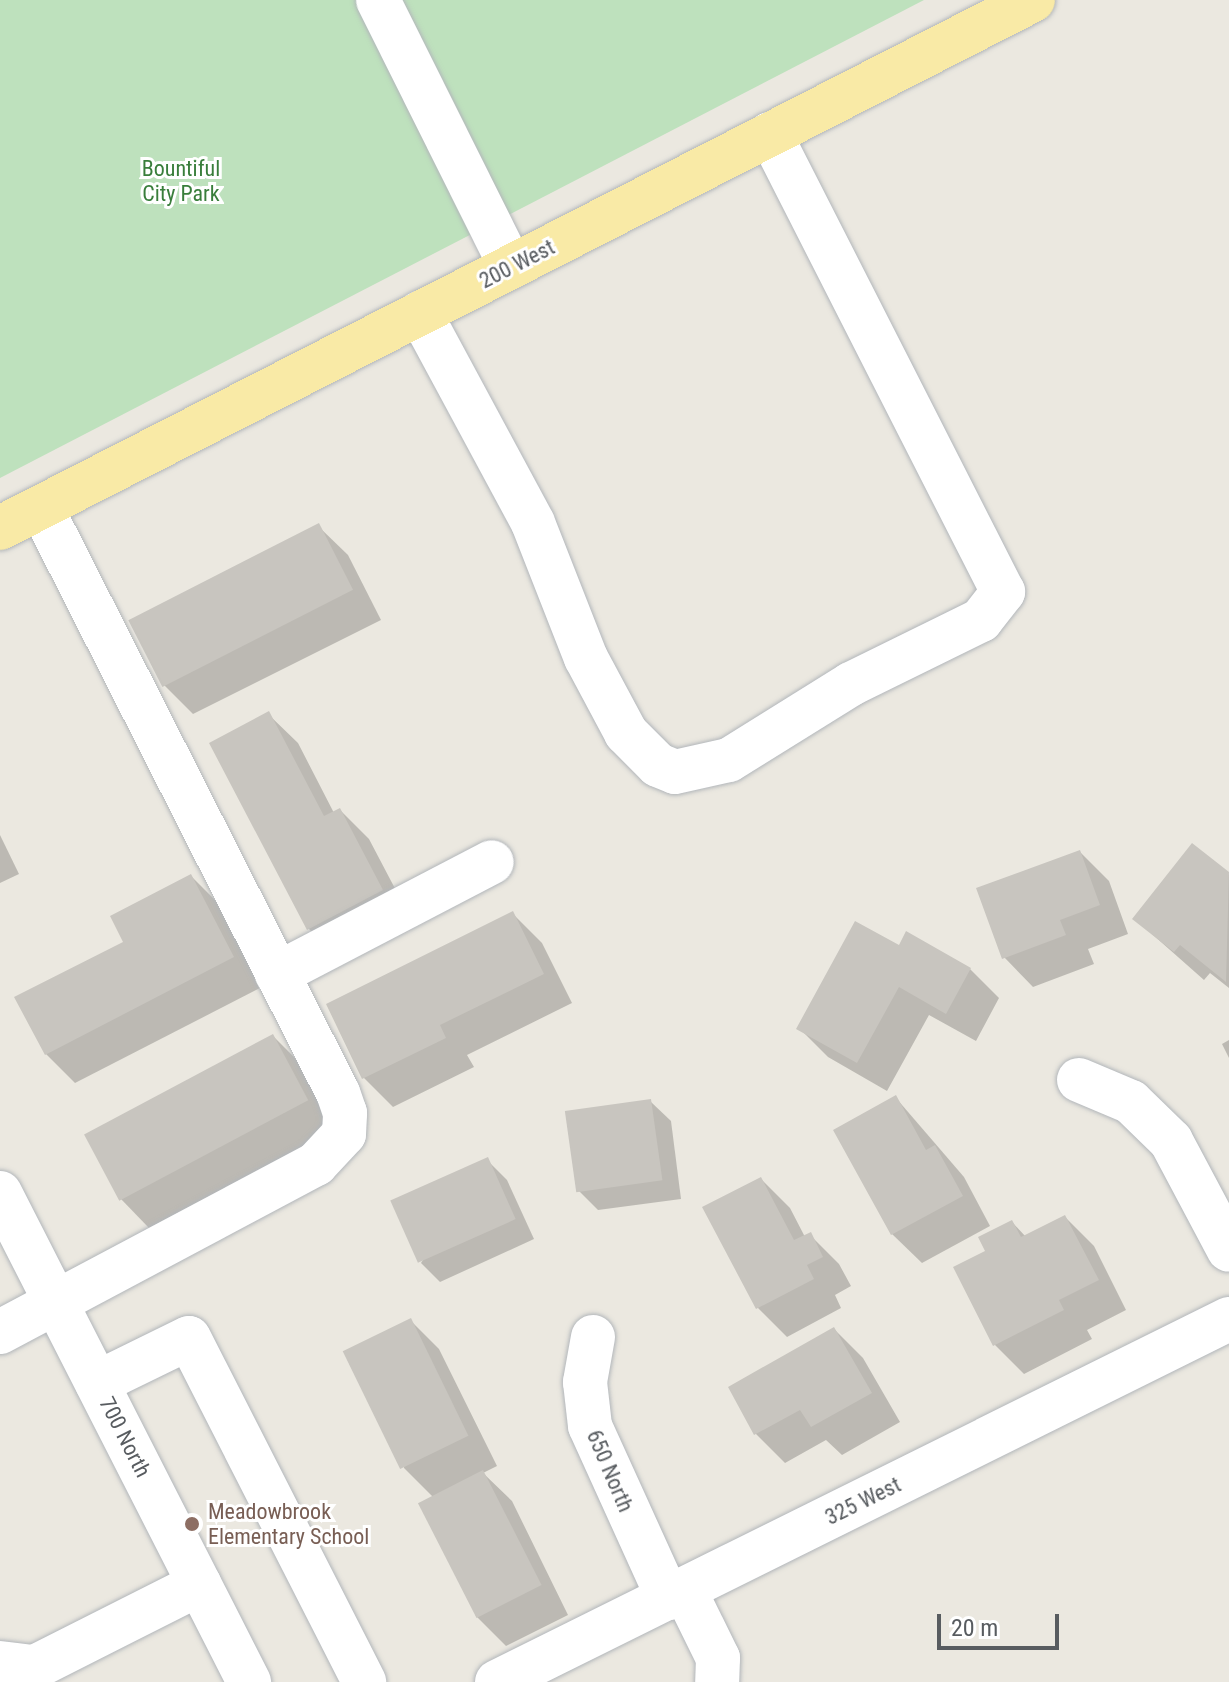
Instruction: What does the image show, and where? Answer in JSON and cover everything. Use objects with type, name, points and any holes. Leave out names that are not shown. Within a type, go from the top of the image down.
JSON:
[{"type":"main road","name":"200 West","points":[[0,528],[1033,0]]},
{"type":"street","points":[[378,0],[511,267]]},
{"type":"street","points":[[420,313],[533,523],[586,658],[626,733],[641,752],[675,772],[729,760],[851,684],[981,620],[1003,592],[770,134]]},
{"type":"street","points":[[0,1332],[333,1152],[344,1134],[345,1113],[41,507]]},
{"type":"street","points":[[277,974],[492,862]]},
{"type":"street","points":[[1079,1080],[1131,1102],[1171,1141],[1229,1250]]},
{"type":"street","name":"700 North","points":[[0,1193],[249,1682]]},
{"type":"street","name":"325 West","points":[[497,1682],[1229,1319]]},
{"type":"street","name":"650 North","points":[[593,1337],[585,1382],[590,1426],[676,1593],[718,1658],[717,1682]]},
{"type":"street","points":[[97,1383],[189,1338],[364,1682]]},
{"type":"street","points":[[0,1663],[35,1667],[199,1584]]},
{"type":"green space","name":"Bountiful City Park","points":[[0,0],[924,0],[0,478]]},
{"type":"building","points":[[319,523],[353,590],[162,687],[128,620]]},
{"type":"building","points":[[269,711],[324,816],[340,808],[383,890],[307,930],[209,743]]},
{"type":"building","points":[[1192,843],[1229,872],[1226,982],[1180,945],[1174,952],[1132,919]]},
{"type":"building","points":[[1080,850],[1100,905],[1060,920],[1066,935],[1002,959],[976,888]]},
{"type":"building","points":[[191,874],[234,957],[45,1055],[14,997],[123,942],[110,916]]},
{"type":"building","points":[[513,911],[544,974],[440,1025],[446,1038],[362,1079],[326,1004]]},
{"type":"building","points":[[855,921],[899,945],[906,931],[971,968],[946,1014],[899,987],[857,1063],[796,1029]]},
{"type":"building","points":[[273,1034],[308,1100],[119,1201],[84,1134]]},
{"type":"building","points":[[896,1095],[926,1150],[935,1145],[963,1196],[891,1235],[833,1130]]},
{"type":"building","points":[[651,1099],[662,1180],[576,1192],[565,1111]]},
{"type":"building","points":[[488,1157],[516,1219],[418,1263],[390,1201]]},
{"type":"building","points":[[761,1177],[794,1240],[811,1232],[823,1257],[807,1265],[814,1279],[756,1309],[702,1207]]},
{"type":"building","points":[[1065,1215],[1099,1280],[1059,1300],[1064,1310],[993,1346],[953,1267],[985,1251],[978,1237],[1012,1220],[1021,1237]]},
{"type":"building","points":[[411,1318],[468,1436],[400,1469],[343,1351]]},
{"type":"building","points":[[834,1327],[872,1393],[811,1427],[800,1410],[754,1435],[728,1387]]},
{"type":"building","points":[[483,1470],[542,1585],[477,1618],[418,1503]]},
{"type":"place","name":"Meadowbrook Elementary School","points":[[192,1524]]}]
